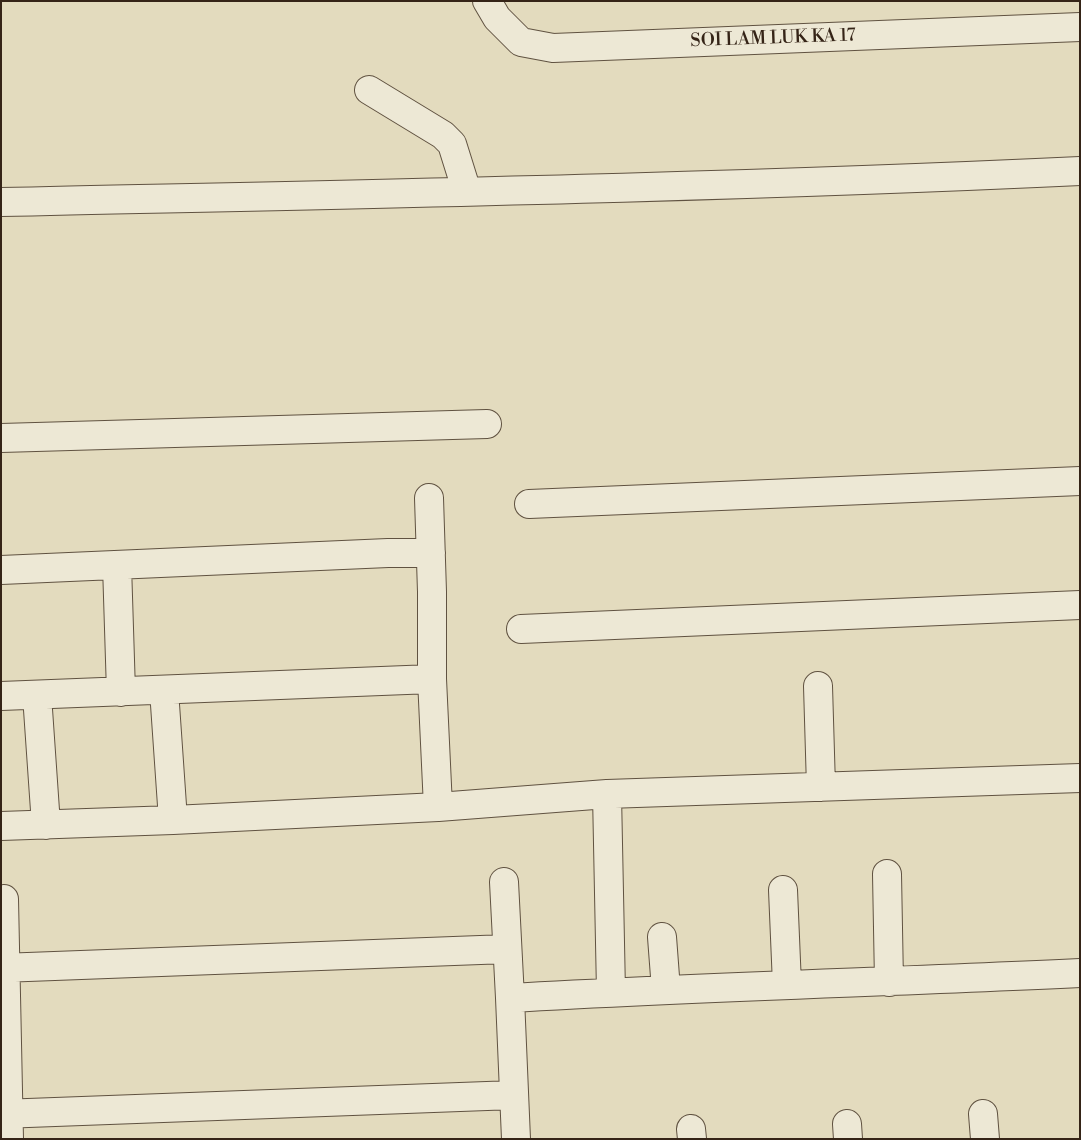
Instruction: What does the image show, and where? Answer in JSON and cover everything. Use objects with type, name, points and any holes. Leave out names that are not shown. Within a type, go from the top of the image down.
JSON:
[{"type":"street","name":"SOI LAM LUK KA 17","points":[[487,1],[497,18],[521,42],[553,48],[1080,27]]},
{"type":"street","points":[[369,90],[443,135],[452,144],[468,192]]},
{"type":"street","points":[[1,202],[468,192],[1080,172]]},
{"type":"street","points":[[1,438],[486,424]]},
{"type":"street","points":[[529,504],[1080,481]]},
{"type":"street","points":[[429,498],[432,679],[438,807]]},
{"type":"street","points":[[1,570],[431,553]]},
{"type":"street","points":[[117,565],[121,692]]},
{"type":"street","points":[[521,629],[1080,605]]},
{"type":"street","points":[[1,696],[432,679]]},
{"type":"street","points":[[818,686],[821,787]]},
{"type":"street","points":[[164,690],[173,820]]},
{"type":"street","points":[[37,695],[46,825]]},
{"type":"street","points":[[1,826],[438,807],[607,794],[1080,778]]},
{"type":"street","points":[[607,794],[611,992]]},
{"type":"street","points":[[887,874],[889,982]]},
{"type":"street","points":[[504,882],[516,1139]]},
{"type":"street","points":[[783,890],[787,985]]},
{"type":"street","points":[[4,898],[6,1122],[514,1095]]},
{"type":"street","points":[[662,937],[666,990]]},
{"type":"street","points":[[4,968],[507,949]]},
{"type":"street","points":[[510,998],[611,992],[1080,973]]}]
